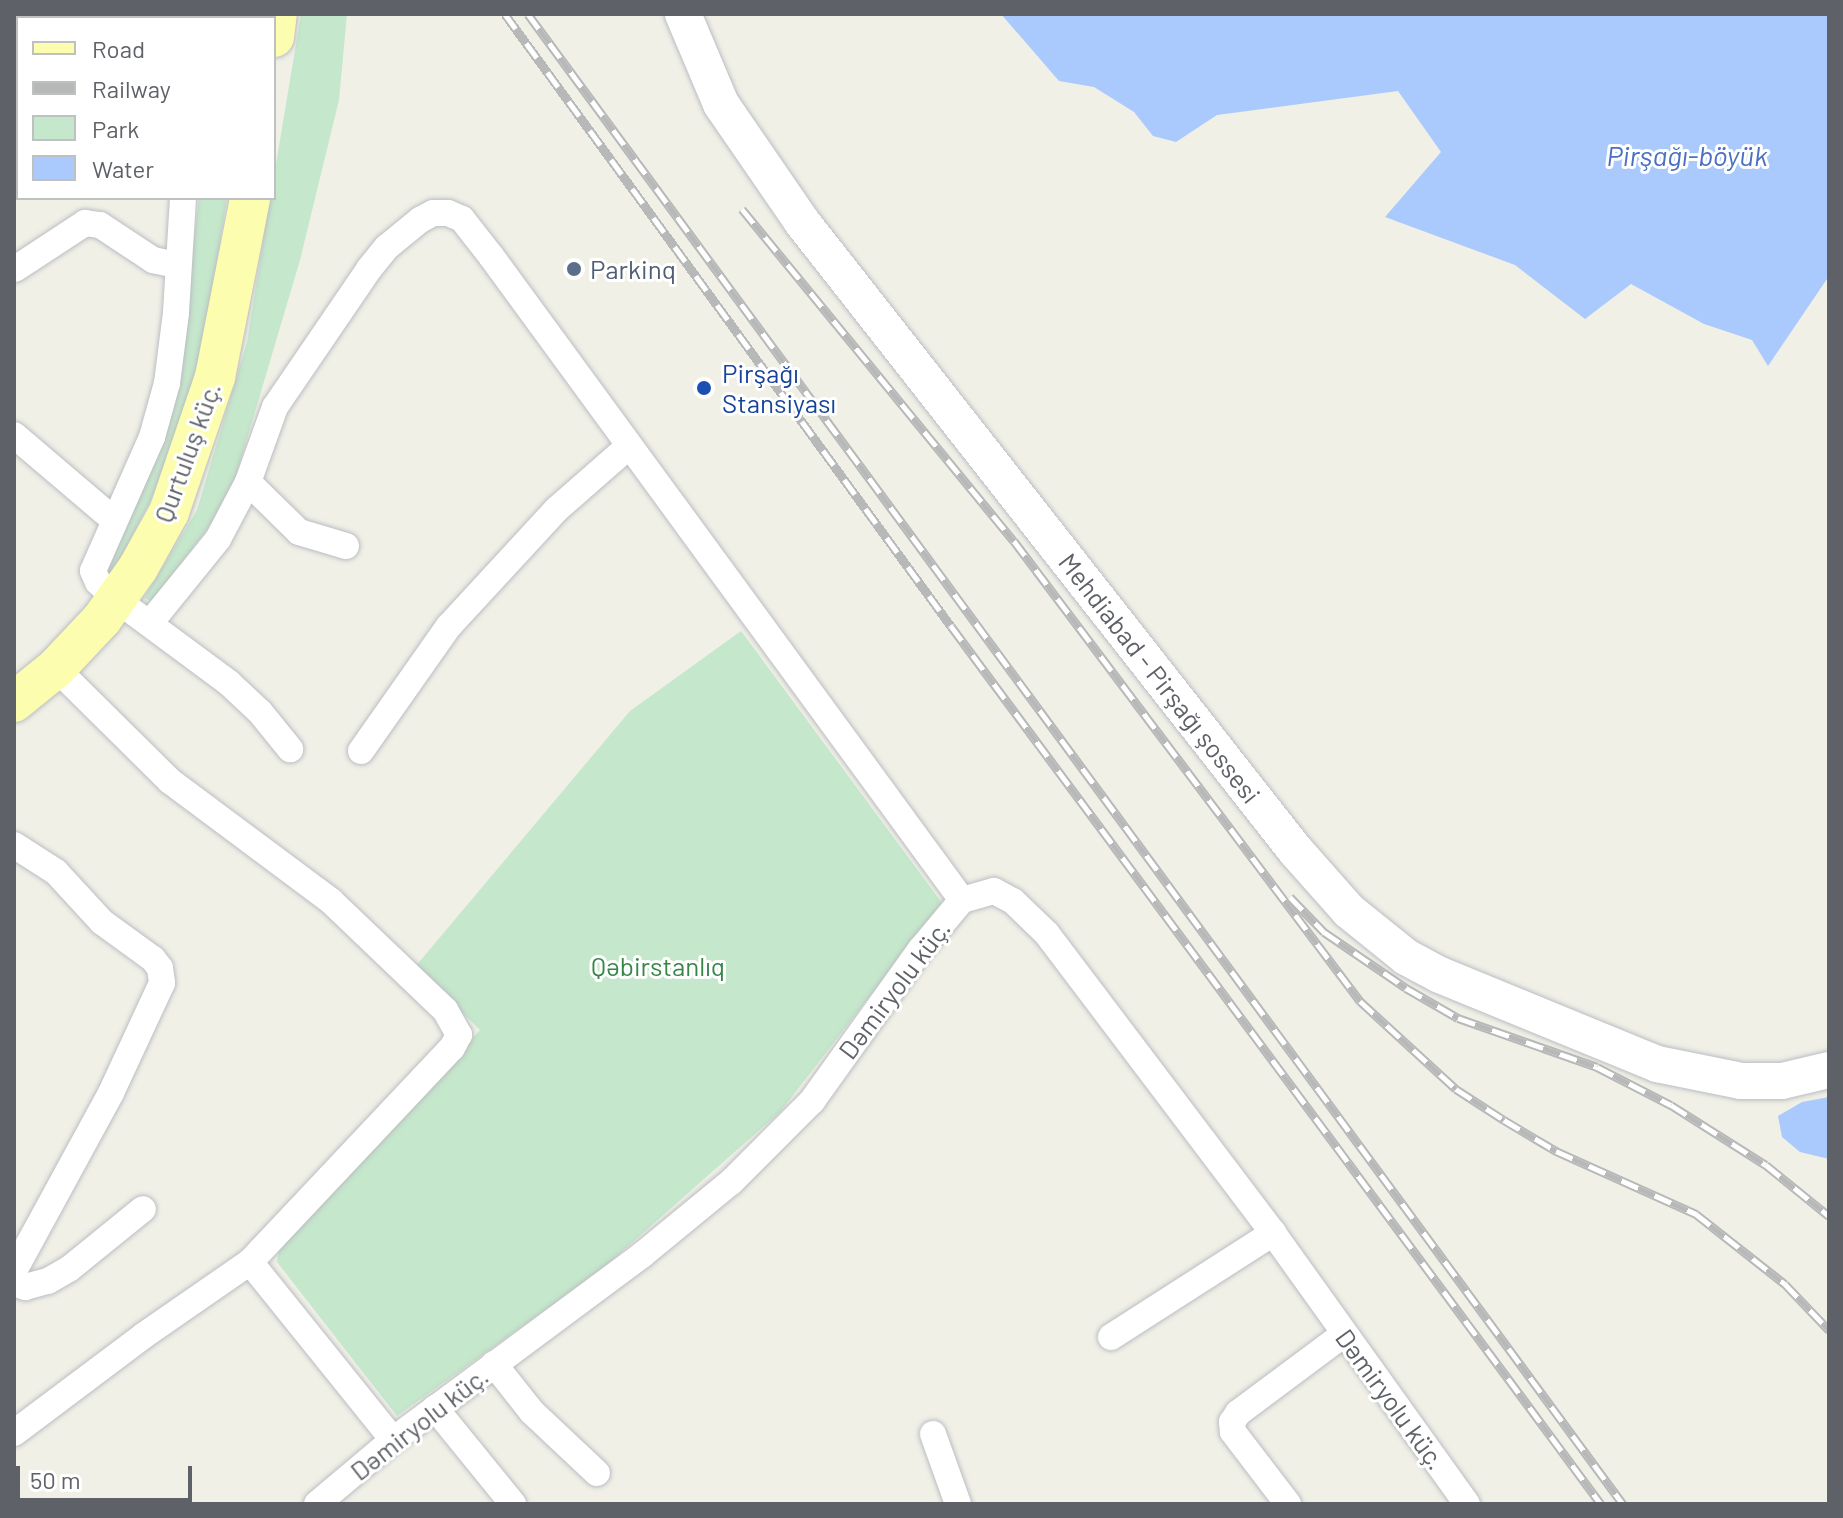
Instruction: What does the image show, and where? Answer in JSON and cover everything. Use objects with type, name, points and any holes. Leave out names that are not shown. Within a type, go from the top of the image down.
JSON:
[{"type":"main road","name":"Mehdiabad - Pirşağı şossesi","points":[[683,14],[721,104],[802,222],[1295,850],[1349,911],[1406,957],[1440,975],[1657,1064],[1741,1081],[1782,1081],[1829,1070]]},
{"type":"main road","name":"Qurtuluş küç.","points":[[14,702],[56,668],[117,600],[169,512],[195,442],[229,313],[250,200]]},
{"type":"street","points":[[183,200],[176,313],[167,383],[152,437],[93,571],[98,582],[117,600],[229,683],[260,712],[290,749]]},
{"type":"street","points":[[150,623],[218,539],[248,482],[275,407],[288,384],[387,247],[433,213],[448,213],[462,219],[962,900]]},
{"type":"street","points":[[15,269],[85,223],[100,225],[153,260],[177,265]]},
{"type":"street","points":[[14,435],[114,520]]},
{"type":"street","points":[[361,751],[449,626],[557,509],[629,446]]},
{"type":"street","points":[[248,482],[299,532],[346,546]]},
{"type":"street","points":[[14,1433],[143,1336],[250,1262],[452,1048],[459,1035],[455,1022],[331,901],[170,781],[56,668]]},
{"type":"street","points":[[14,845],[56,872],[102,922],[153,959],[160,968],[162,983],[111,1093],[14,1271]]},
{"type":"street","name":"Dəmiryolu küç.","points":[[317,1504],[393,1440],[642,1255],[779,1137],[812,1101],[921,949],[962,900],[994,891],[1013,901],[1047,934],[1273,1233],[1467,1504]]},
{"type":"street","points":[[14,1283],[25,1287],[48,1281],[69,1269],[143,1209]]},
{"type":"street","points":[[1111,1337],[1273,1233]]},
{"type":"street","points":[[250,1262],[393,1440]]},
{"type":"street","points":[[1288,1504],[1233,1432],[1232,1422],[1238,1413],[1344,1334]]},
{"type":"street","points":[[494,1364],[532,1412],[597,1473]]},
{"type":"street","points":[[435,1408],[513,1504]]},
{"type":"street","points":[[933,1434],[958,1504]]},
{"type":"green space","points":[[301,14],[347,14],[339,100],[300,260],[236,476],[211,524],[153,602],[144,598],[197,510],[247,342],[270,200],[276,200],[276,164]]},
{"type":"green space","points":[[199,200],[227,200],[206,331],[181,428],[157,488],[112,575],[103,567],[190,271]]},
{"type":"green space","name":"Qəbirstanlıq","points":[[741,631],[942,903],[780,1112],[601,1270],[397,1416],[277,1262],[280,1243],[480,1030],[415,967],[630,711]]},
{"type":"water","name":"Pirşağı-böyük","points":[[1001,14],[1829,14],[1829,276],[1768,366],[1752,340],[1704,324],[1631,284],[1585,319],[1515,265],[1385,217],[1441,152],[1398,91],[1217,115],[1176,142],[1153,136],[1134,112],[1094,87],[1059,81]]},
{"type":"water","points":[[1829,1097],[1829,1159],[1800,1152],[1782,1137],[1778,1116],[1802,1102]]},
{"type":"railway","points":[[505,14],[951,626],[1601,1504]]},
{"type":"railway","points":[[528,14],[1623,1504]]},
{"type":"railway","points":[[742,209],[1014,541],[1360,1001],[1456,1089],[1504,1120],[1556,1151],[1696,1214],[1785,1284],[1829,1330]]},
{"type":"railway","points":[[1290,897],[1324,932],[1406,988],[1458,1018],[1597,1067],[1671,1105],[1766,1165],[1829,1216]]},
{"type":"place","name":"Parkinq","points":[[574,269]]},
{"type":"place","name":"Pirşağı Stansiyası","points":[[704,388]]}]
